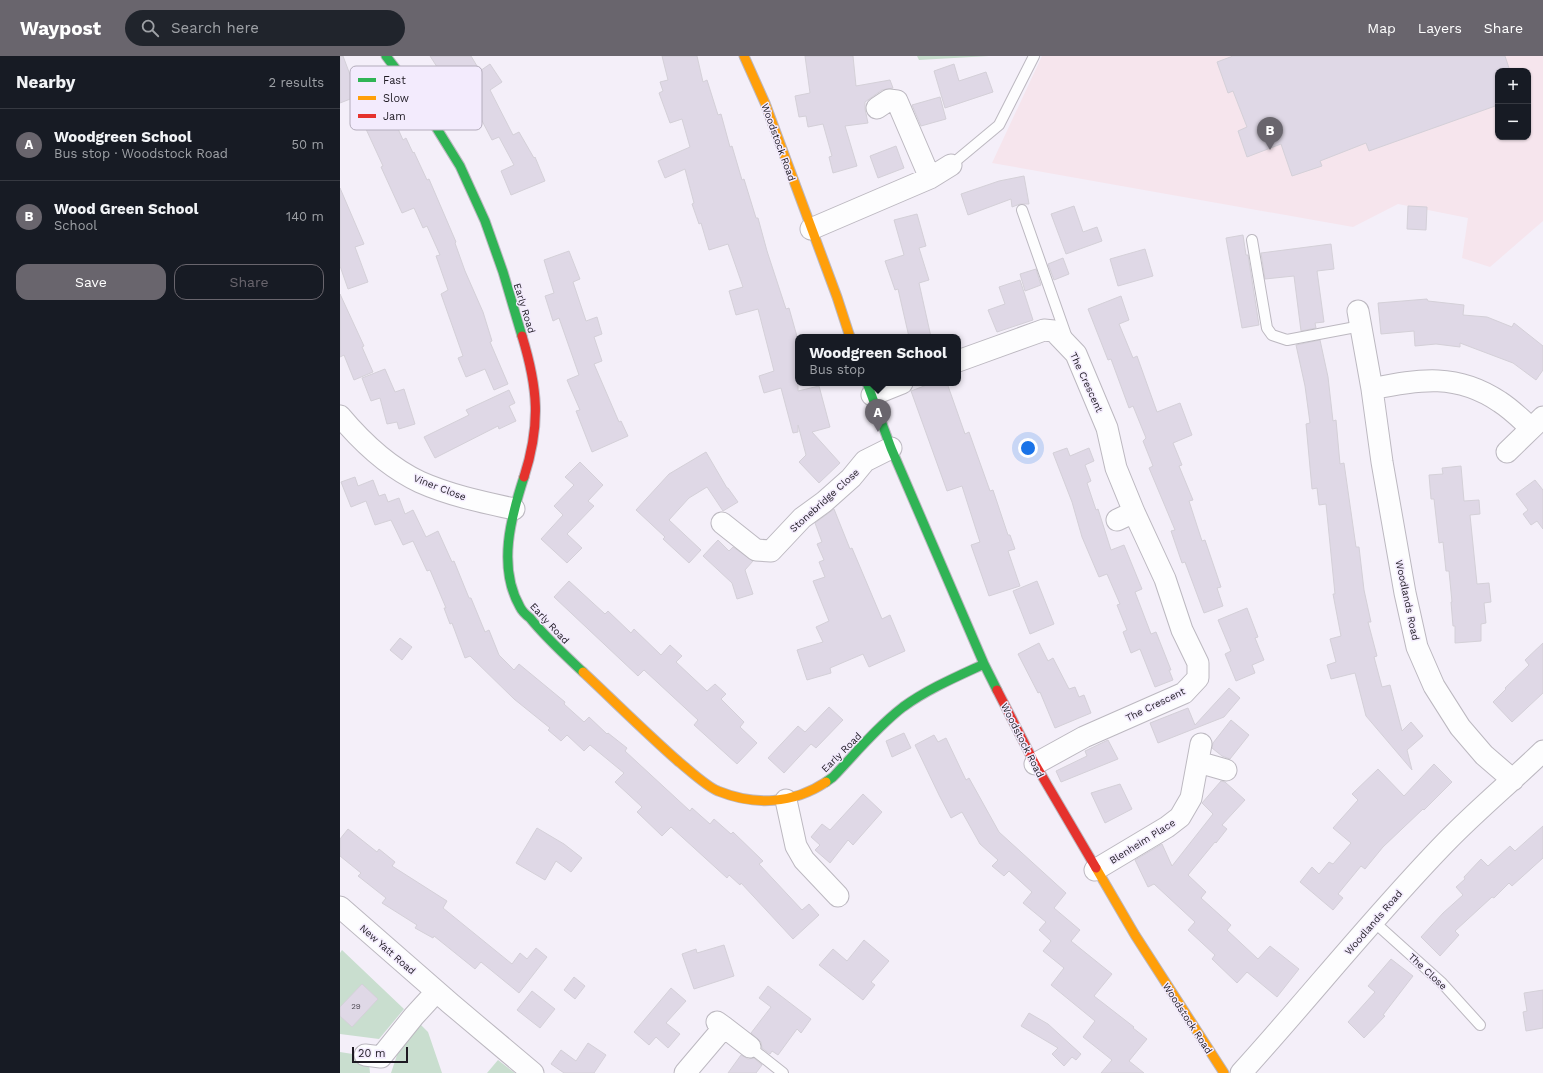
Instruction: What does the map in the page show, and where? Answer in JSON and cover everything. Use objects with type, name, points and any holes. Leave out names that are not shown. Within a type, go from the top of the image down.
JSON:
[{"type":"street","name":"Early Road","points":[[386,56],[394,66]]},
{"type":"street","name":"Woodstock Road","points":[[744,56],[765,103],[837,297],[849,334]]},
{"type":"street","points":[[877,108],[889,100],[897,101],[930,178]]},
{"type":"street","name":"Early Road","points":[[438,130],[460,166],[485,221],[503,272],[527,352],[535,387],[536,423],[531,456],[514,509],[509,543],[508,565],[512,586],[520,607],[540,632],[659,744],[690,771],[717,791],[754,801],[786,800],[814,790],[833,777],[880,728],[902,708],[929,690],[984,664]]},
{"type":"street","points":[[811,228],[930,178],[951,165]]},
{"type":"street","name":"Woodlands Road","points":[[1359,319],[1372,389],[1382,462],[1405,593],[1417,647],[1434,686],[1460,727],[1484,755],[1513,780]]},
{"type":"street","name":"The Crescent","points":[[961,360],[1044,330],[1054,331],[1076,354],[1107,428],[1126,516],[1166,579],[1182,630],[1198,663],[1198,678],[1184,693],[1084,737],[1035,764]]},
{"type":"street","points":[[1372,389],[1423,380],[1449,381],[1473,388],[1537,422],[1507,452]]},
{"type":"street","points":[[870,389],[886,386]]},
{"type":"street","name":"Woodstock Road","points":[[870,389],[891,448],[984,664],[1035,764],[1135,935],[1224,1073]]},
{"type":"street","name":"Viner Close","points":[[340,416],[370,447],[394,466],[419,482],[462,497],[514,509]]},
{"type":"street","name":"Stonebridge Close","points":[[722,523],[756,550],[771,551],[802,518],[824,502],[851,478],[865,462],[891,448]]},
{"type":"street","name":"Woodlands Road","points":[[1241,1073],[1284,1026],[1373,921],[1447,841],[1543,751]]},
{"type":"street","name":"Blenheim Place","points":[[1096,870],[1167,827],[1180,817],[1191,798],[1200,753],[1226,770]]},
{"type":"street","points":[[786,800],[796,846],[804,860],[838,896]]},
{"type":"street","name":"New Yatt Road","points":[[340,907],[436,992],[533,1073]]},
{"type":"street","points":[[375,1062],[436,992]]},
{"type":"street","points":[[685,1073],[720,1025],[750,1047]]},
{"type":"lane","points":[[951,165],[999,125],[1034,56]]},
{"type":"lane","points":[[1022,210],[1069,346]]},
{"type":"lane","points":[[1252,240],[1267,328],[1272,335],[1287,340],[1359,319]]},
{"type":"lane","name":"The Close","points":[[1373,921],[1442,983],[1480,1025]]},
{"type":"lane","points":[[750,1047],[783,1073]]},
{"type":"shaded area","points":[[1042,56],[1543,56],[1543,221],[1490,267],[1462,258],[1468,218],[1398,204],[1353,227],[992,163]]},
{"type":"green space","points":[[917,56],[989,56],[919,60]]},
{"type":"green space","points":[[342,950],[404,1009],[379,1039],[340,1034],[340,953]]},
{"type":"green space","points":[[416,1020],[428,1032],[442,1073],[391,1073],[398,1052]]},
{"type":"green space","points":[[340,1052],[359,1055],[369,1063],[370,1073],[340,1073]]},
{"type":"green space","points":[[498,1060],[515,1073],[487,1073]]},
{"type":"building","points":[[340,56],[343,56],[350,75],[350,99],[340,103]]},
{"type":"building","points":[[430,56],[471,56],[477,66],[436,66]]},
{"type":"building","points":[[662,56],[697,56],[703,82],[707,80],[718,115],[721,114],[730,147],[732,146],[742,180],[744,179],[756,218],[758,218],[786,309],[789,308],[796,334],[795,334],[795,386],[798,386],[798,391],[819,386],[830,427],[812,432],[840,463],[819,483],[799,462],[806,455],[798,425],[798,432],[793,433],[781,388],[764,393],[759,376],[774,371],[758,309],[736,315],[729,291],[743,287],[728,244],[709,250],[701,223],[699,224],[692,204],[694,203],[685,169],[665,178],[658,161],[690,147],[682,119],[670,123],[659,93],[663,91],[660,82],[668,80]]},
{"type":"building","points":[[805,56],[853,56],[856,86],[890,80],[893,88],[882,90],[865,102],[868,123],[845,126],[857,166],[833,173],[829,157],[832,156],[823,124],[808,127],[806,116],[799,117],[795,96],[810,93]]},
{"type":"building","points":[[1233,56],[1505,56],[1509,68],[1495,68],[1495,106],[1369,151],[1366,143],[1320,161],[1322,166],[1292,176],[1281,144],[1247,157],[1238,131],[1247,127],[1233,91],[1228,93],[1217,62]]},
{"type":"building","points":[[490,64],[502,82],[490,90],[513,135],[519,132],[534,158],[535,157],[545,181],[511,195],[501,171],[514,165],[499,137],[492,140],[482,121],[482,70]]},
{"type":"building","points":[[954,64],[959,81],[986,72],[993,92],[945,108],[934,71]]},
{"type":"building","points":[[940,97],[946,119],[921,126],[912,105]]},
{"type":"building","points":[[366,130],[399,130],[403,140],[406,138],[413,153],[414,152],[427,180],[429,179],[456,242],[455,243],[465,271],[483,312],[492,341],[490,342],[508,384],[494,390],[485,369],[466,377],[458,358],[463,356],[441,294],[448,290],[436,256],[440,255],[427,226],[423,228],[414,208],[402,213],[381,167],[383,166]]},
{"type":"building","points":[[896,146],[904,168],[878,178],[870,156]]},
{"type":"building","points":[[1024,176],[1029,204],[1020,204],[1012,207],[1011,199],[968,215],[961,194],[999,181]]},
{"type":"building","points":[[340,188],[364,244],[355,247],[368,282],[348,289],[340,266]]},
{"type":"building","points":[[1074,206],[1083,232],[1097,227],[1102,241],[1066,254],[1051,214]]},
{"type":"building","points":[[1408,206],[1427,207],[1426,230],[1407,229]]},
{"type":"building","points":[[917,214],[926,246],[919,248],[929,280],[919,283],[930,334],[908,334],[898,289],[895,290],[885,261],[904,255],[894,220]]},
{"type":"building","points":[[1243,235],[1246,255],[1248,255],[1259,325],[1242,328],[1226,238]]},
{"type":"building","points":[[1331,244],[1334,269],[1317,271],[1324,322],[1315,323],[1316,328],[1301,331],[1294,276],[1265,279],[1261,253]]},
{"type":"building","points":[[1145,249],[1153,276],[1118,286],[1110,259]]},
{"type":"building","points":[[569,251],[580,279],[573,282],[586,321],[597,317],[602,334],[594,337],[602,361],[594,364],[619,422],[621,421],[628,436],[592,452],[576,411],[580,410],[567,380],[579,375],[559,318],[553,321],[545,296],[554,293],[544,260]]},
{"type":"building","points":[[1063,258],[1069,274],[1054,280],[1048,264]]},
{"type":"building","points":[[1036,269],[1041,285],[1025,291],[1020,274]]},
{"type":"building","points":[[1020,280],[1033,320],[997,332],[988,310],[1005,304],[999,287]]},
{"type":"building","points":[[340,294],[364,346],[362,347],[373,372],[354,380],[344,355],[340,357]]},
{"type":"building","points":[[1121,296],[1129,320],[1119,324],[1133,358],[1137,356],[1157,412],[1180,403],[1192,435],[1173,443],[1182,465],[1179,466],[1193,500],[1189,501],[1202,541],[1205,540],[1221,587],[1217,588],[1223,606],[1204,613],[1185,562],[1182,563],[1171,531],[1175,530],[1149,468],[1153,466],[1143,441],[1146,438],[1133,406],[1129,408],[1111,359],[1108,360],[1088,309]]},
{"type":"building","points":[[1427,299],[1428,301],[1464,305],[1463,315],[1487,317],[1512,327],[1514,323],[1543,346],[1543,370],[1536,380],[1513,363],[1460,343],[1460,347],[1436,344],[1415,346],[1414,331],[1381,334],[1378,303]]},
{"type":"building","points":[[1320,340],[1328,377],[1333,421],[1336,420],[1340,464],[1344,463],[1356,547],[1359,547],[1364,590],[1371,622],[1368,622],[1377,656],[1374,657],[1382,687],[1390,685],[1402,731],[1411,722],[1423,736],[1407,750],[1412,770],[1366,716],[1355,673],[1331,679],[1327,665],[1336,662],[1330,639],[1341,636],[1333,594],[1335,594],[1326,504],[1319,505],[1317,488],[1312,489],[1306,424],[1310,423],[1305,386],[1296,345]]},
{"type":"building","points":[[385,369],[395,392],[404,389],[415,424],[399,429],[397,422],[387,424],[380,398],[371,401],[362,378]]},
{"type":"building","points":[[924,386],[948,386],[965,434],[969,432],[990,491],[993,490],[1008,535],[1010,535],[1015,549],[1008,551],[1020,586],[989,596],[971,545],[980,542],[962,486],[947,491],[911,391]]},
{"type":"building","points":[[509,390],[515,403],[509,406],[516,421],[499,429],[498,426],[435,458],[424,437],[469,415],[466,410]]},
{"type":"building","points":[[1067,448],[1070,456],[1089,448],[1094,461],[1085,465],[1091,481],[1087,483],[1096,510],[1098,509],[1111,550],[1124,545],[1142,589],[1135,592],[1151,634],[1156,632],[1171,670],[1169,670],[1173,680],[1155,687],[1140,649],[1131,653],[1123,632],[1127,630],[1117,605],[1120,604],[1107,574],[1099,577],[1082,537],[1072,502],[1053,453]]},
{"type":"building","points":[[706,452],[727,488],[738,502],[723,511],[707,487],[689,498],[669,520],[701,550],[689,563],[663,539],[665,537],[636,510],[669,474]]},
{"type":"building","points":[[580,462],[603,485],[588,501],[594,506],[567,534],[582,548],[567,563],[541,539],[563,515],[554,506],[574,485],[565,477]]},
{"type":"building","points":[[1461,466],[1464,501],[1479,500],[1480,514],[1470,515],[1477,584],[1489,583],[1491,602],[1484,603],[1486,623],[1481,624],[1481,641],[1455,643],[1455,626],[1453,626],[1449,571],[1446,571],[1443,542],[1439,543],[1434,499],[1431,499],[1429,475],[1443,474],[1442,468]]},
{"type":"building","points":[[355,477],[358,486],[373,480],[379,496],[385,494],[388,502],[399,498],[405,514],[413,510],[426,537],[438,531],[452,562],[454,561],[485,632],[489,630],[499,655],[514,670],[519,664],[565,702],[564,704],[584,722],[589,717],[607,734],[608,733],[627,748],[625,751],[690,811],[692,808],[710,824],[714,819],[731,834],[733,832],[763,861],[759,864],[802,910],[809,904],[819,915],[793,939],[741,883],[740,885],[729,875],[727,878],[671,827],[662,836],[637,812],[642,807],[615,782],[624,773],[590,745],[584,751],[567,735],[561,741],[548,730],[550,728],[514,699],[470,656],[465,658],[452,623],[450,624],[444,608],[446,608],[430,570],[427,571],[413,541],[403,545],[391,520],[375,525],[366,501],[351,507],[341,482]]},
{"type":"building","points":[[1535,480],[1543,490],[1543,529],[1537,521],[1531,525],[1523,514],[1528,510],[1516,494]]},
{"type":"building","points":[[834,509],[850,549],[852,548],[882,619],[890,615],[905,651],[869,667],[863,654],[830,668],[831,673],[807,680],[797,650],[823,642],[816,627],[829,621],[813,581],[825,577],[819,562],[824,560],[817,544],[822,542],[815,523]]},
{"type":"building","points":[[718,540],[729,551],[733,547],[753,561],[745,570],[753,594],[737,599],[732,583],[703,556]]},
{"type":"building","points":[[569,581],[605,614],[608,611],[631,633],[634,629],[661,655],[670,645],[682,656],[676,662],[707,691],[715,684],[726,694],[721,699],[744,722],[740,727],[757,743],[737,764],[694,725],[698,720],[644,670],[638,676],[554,597]]},
{"type":"building","points":[[1037,581],[1054,624],[1030,634],[1013,591]]},
{"type":"building","points":[[1247,608],[1258,637],[1255,638],[1264,660],[1252,665],[1255,673],[1236,681],[1225,654],[1231,651],[1218,620]]},
{"type":"building","points":[[400,638],[412,647],[402,660],[390,650]]},
{"type":"building","points":[[1039,643],[1048,661],[1053,658],[1069,689],[1075,687],[1079,697],[1084,695],[1091,713],[1055,728],[1040,692],[1038,693],[1018,654]]},
{"type":"building","points":[[1543,643],[1543,693],[1512,722],[1493,702],[1529,665],[1525,660]]},
{"type":"building","points":[[1229,688],[1240,698],[1224,717],[1158,743],[1150,723],[1188,708],[1195,725]]},
{"type":"building","points":[[829,707],[843,720],[816,748],[811,744],[784,773],[768,758],[798,726],[805,732]]},
{"type":"building","points":[[1231,720],[1249,735],[1230,759],[1222,756],[1212,748],[1213,743]]},
{"type":"building","points":[[904,733],[911,748],[892,757],[886,741]]},
{"type":"building","points":[[934,735],[938,742],[946,738],[966,780],[969,778],[999,832],[1066,893],[1054,908],[1080,930],[1071,941],[1112,974],[1094,996],[1147,1039],[1129,1061],[1144,1073],[1101,1073],[1112,1060],[1083,1037],[1095,1021],[1051,985],[1064,968],[1043,951],[1051,941],[1039,930],[1046,922],[1023,903],[1032,892],[1009,871],[1004,876],[992,866],[998,860],[980,844],[962,812],[951,818],[939,795],[915,745]]},
{"type":"building","points":[[1108,740],[1118,759],[1061,782],[1056,771],[1087,756],[1085,751]]},
{"type":"building","points":[[1434,764],[1452,782],[1383,847],[1365,869],[1361,866],[1338,894],[1343,898],[1333,910],[1300,882],[1312,867],[1319,874],[1329,862],[1333,864],[1351,843],[1333,828],[1358,800],[1352,794],[1378,769],[1404,796]]},
{"type":"building","points":[[1221,781],[1225,782],[1245,800],[1222,825],[1227,829],[1188,875],[1206,892],[1201,898],[1231,925],[1227,930],[1258,959],[1270,946],[1299,969],[1277,997],[1247,972],[1237,983],[1212,959],[1215,955],[1188,930],[1195,922],[1154,884],[1148,887],[1135,860],[1162,844],[1172,866],[1213,814],[1202,803]]},
{"type":"building","points":[[1120,784],[1132,809],[1105,823],[1091,793]]},
{"type":"building","points":[[863,794],[882,812],[853,845],[848,840],[830,863],[815,850],[820,845],[811,837],[822,824],[830,830]]},
{"type":"building","points":[[1543,826],[1543,858],[1512,886],[1509,883],[1494,898],[1492,897],[1455,931],[1459,935],[1440,956],[1421,937],[1443,913],[1463,895],[1456,887],[1465,879],[1464,877],[1481,859],[1488,866],[1510,846],[1515,851]]},
{"type":"building","points":[[537,828],[564,844],[582,858],[571,872],[556,861],[545,880],[516,863]]},
{"type":"building","points":[[348,829],[377,852],[379,849],[395,862],[392,866],[447,901],[443,908],[512,964],[520,953],[527,959],[536,948],[547,957],[519,993],[481,962],[475,969],[434,936],[433,938],[415,928],[417,925],[382,903],[386,898],[358,876],[361,873],[340,856],[340,839]]},
{"type":"building","points":[[864,940],[889,961],[871,982],[875,985],[863,1000],[819,965],[833,949],[847,961]]},
{"type":"building","points":[[724,945],[734,976],[694,989],[682,954],[696,949],[697,953]]},
{"type":"building","points":[[1391,959],[1413,976],[1383,1015],[1385,1016],[1364,1038],[1348,1022],[1375,992],[1368,986]]},
{"type":"building","points":[[574,977],[585,986],[575,999],[564,990]]},
{"type":"building","points":[[362,984],[378,999],[352,1027],[340,1016],[340,1007]]},
{"type":"building","points":[[768,986],[811,1019],[801,1033],[797,1029],[778,1055],[772,1051],[770,1054],[762,1048],[761,1042],[751,1033],[771,1007],[759,998]]},
{"type":"building","points":[[671,988],[686,1001],[666,1023],[680,1034],[668,1048],[656,1037],[649,1045],[634,1032]]},
{"type":"building","points":[[1543,990],[1543,1028],[1526,1031],[1523,1012],[1527,1011],[1524,993]]},
{"type":"building","points":[[532,991],[555,1009],[540,1028],[517,1010]]},
{"type":"building","points":[[1029,1013],[1048,1024],[1081,1054],[1076,1060],[1072,1057],[1064,1066],[1052,1054],[1058,1048],[1021,1026]]},
{"type":"building","points":[[588,1043],[606,1055],[594,1073],[564,1073],[551,1064],[561,1050],[576,1061]]},
{"type":"building","points":[[741,1055],[748,1059],[754,1058],[762,1065],[756,1073],[728,1073]]},
{"type":"traffic: fast","points":[[386,56],[394,66]]},
{"type":"traffic: fast","points":[[438,130],[460,166],[485,221],[503,272],[522,336]]},
{"type":"traffic: fast","points":[[868,386],[891,448],[984,664],[997,690]]},
{"type":"traffic: fast","points":[[524,477],[508,542],[509,575],[513,592],[523,611],[583,672]]},
{"type":"traffic: fast","points":[[826,782],[833,777],[884,723],[903,707],[932,689],[984,664]]},
{"type":"traffic: slow","points":[[744,56],[765,103],[837,297],[849,334]]},
{"type":"traffic: slow","points":[[583,672],[679,762],[703,782],[718,791],[746,799],[760,801],[774,800],[800,795],[826,782]]},
{"type":"traffic: slow","points":[[1096,868],[1135,935],[1224,1073]]},
{"type":"traffic: jam","points":[[522,336],[534,389],[535,406],[533,440],[524,477]]},
{"type":"traffic: jam","points":[[997,690],[1035,764],[1096,868]]},
{"type":"place","name":"Wood Green School","points":[[1270,150]]},
{"type":"place","name":"Woodgreen School","points":[[878,432]]}]
